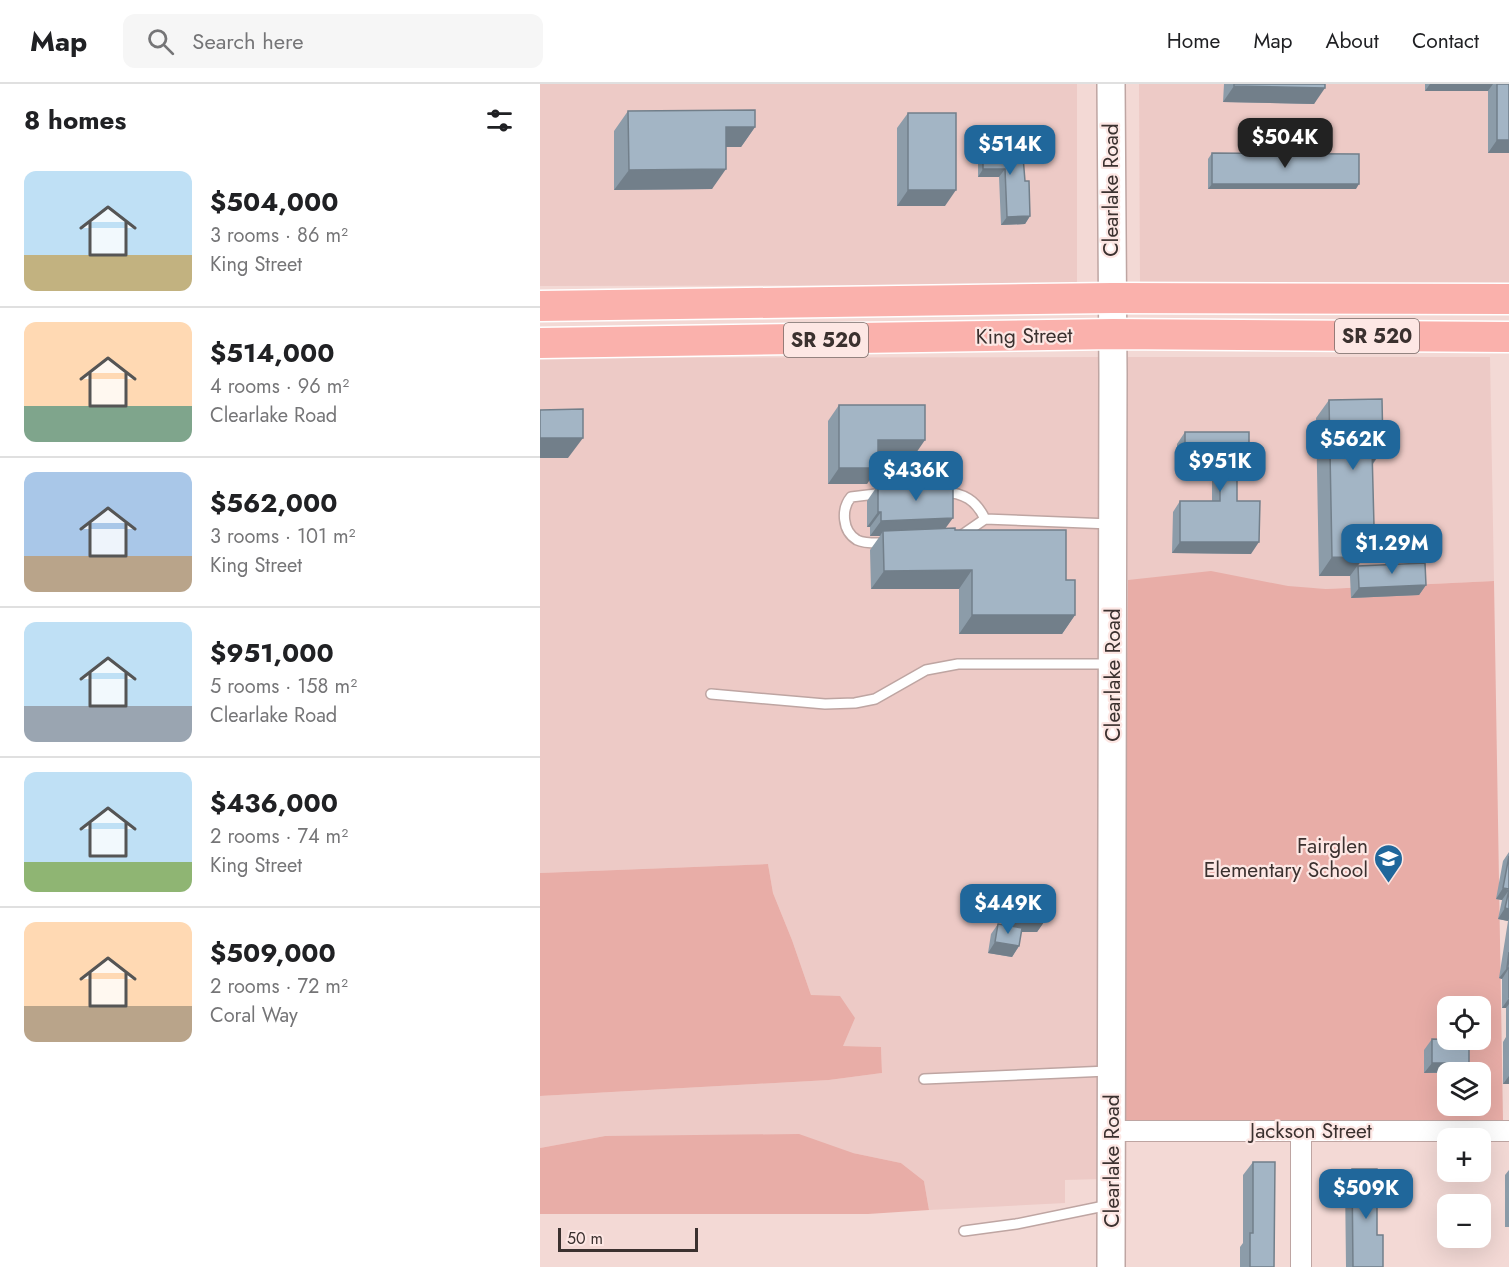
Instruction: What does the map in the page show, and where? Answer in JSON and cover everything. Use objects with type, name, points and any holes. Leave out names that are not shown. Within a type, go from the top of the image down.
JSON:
[{"type":"main road","name":"King Street","points":[[540,306],[1112,298],[1509,299]]},
{"type":"main road","points":[[589,305],[590,342]]},
{"type":"main road","name":"King Street","points":[[540,343],[1113,334],[1509,337]]},
{"type":"street","name":"Clearlake Road","points":[[1111,84],[1113,334],[1111,1267]]},
{"type":"street","name":"Jackson Street","points":[[1112,1131],[1509,1131]]},
{"type":"street","points":[[1301,1131],[1301,1267]]},
{"type":"lane","points":[[932,492],[959,493],[968,497],[979,507],[985,519]]},
{"type":"lane","points":[[891,543],[869,543],[857,540],[849,532],[845,523],[844,508],[851,497],[858,495],[898,493]]},
{"type":"lane","points":[[948,540],[962,535],[985,519],[1113,524]]},
{"type":"lane","points":[[711,694],[825,704],[855,703],[876,699],[926,670],[943,665],[1113,664]]},
{"type":"lane","points":[[924,1079],[1112,1071]]},
{"type":"lane","points":[[964,1231],[1016,1224],[1112,1205]]},
{"type":"shaded area","points":[[540,84],[1077,84],[1077,285],[540,286]]},
{"type":"shaded area","points":[[1139,84],[1509,84],[1509,284],[1140,285]]},
{"type":"shaded area","points":[[1104,357],[1102,1179],[1065,1180],[1065,1203],[929,1210],[924,1181],[901,1163],[853,1153],[605,1136],[540,1148],[540,1096],[829,1080],[882,1073],[881,1047],[843,1046],[811,995],[773,893],[768,864],[540,873],[540,358]]},
{"type":"shaded area","points":[[1128,357],[1490,357],[1494,581],[1326,589],[1128,580]]},
{"type":"shaded area","points":[[1211,571],[1288,586],[1326,589],[1494,581],[1503,1121],[1122,1121],[1128,580]]},
{"type":"shaded area","points":[[768,864],[773,893],[811,995],[840,996],[855,1018],[843,1046],[881,1047],[882,1073],[829,1080],[540,1096],[540,873]]},
{"type":"shaded area","points":[[799,1134],[853,1153],[901,1163],[924,1181],[929,1210],[868,1214],[540,1214],[540,1148],[605,1136]]},
{"type":"building","points":[[1234,84],[1325,84],[1325,88],[1234,86]]},
{"type":"building","points":[[1497,84],[1509,84],[1509,140],[1497,140]]},
{"type":"building","points":[[755,110],[755,127],[726,127],[726,169],[629,170],[628,111]]},
{"type":"building","points":[[908,113],[956,113],[956,190],[908,190]]},
{"type":"building","points":[[983,144],[1022,144],[1025,181],[1029,181],[1030,216],[1007,217],[1005,169],[983,169]]},
{"type":"building","points":[[1212,153],[1359,154],[1359,184],[1212,184]]},
{"type":"building","points":[[1382,399],[1383,449],[1372,449],[1374,526],[1362,526],[1363,558],[1332,557],[1329,400]]},
{"type":"building","points":[[839,405],[925,405],[925,440],[878,440],[878,468],[839,468]]},
{"type":"building","points":[[583,409],[583,438],[540,438],[540,410]]},
{"type":"building","points":[[1185,432],[1249,432],[1249,462],[1237,463],[1237,501],[1260,501],[1259,542],[1180,542],[1180,501],[1220,501],[1220,461],[1185,461]]},
{"type":"building","points":[[953,483],[953,518],[881,521],[881,512],[878,512],[878,485]]},
{"type":"building","points":[[955,528],[955,530],[1066,530],[1066,580],[1075,580],[1075,615],[972,615],[972,570],[884,571],[883,531]]},
{"type":"building","points":[[1425,563],[1426,585],[1359,588],[1358,566]]},
{"type":"building","points":[[1509,856],[1509,889],[1503,888]]},
{"type":"building","points":[[1509,890],[1509,909],[1505,908]]},
{"type":"building","points":[[1014,896],[1044,896],[1044,922],[1014,922]]},
{"type":"building","points":[[998,924],[1022,928],[1019,946],[995,942]]},
{"type":"building","points":[[1432,1039],[1437,1039],[1437,1050],[1469,1050],[1469,1062],[1432,1063]]},
{"type":"building","points":[[1253,1162],[1275,1162],[1274,1267],[1250,1267],[1250,1233],[1253,1233]]},
{"type":"building","points":[[1352,1169],[1377,1169],[1377,1235],[1383,1235],[1383,1267],[1353,1267]]},
{"type":"place","name":"Fairglen Elementary School","points":[[1389,884]]}]
